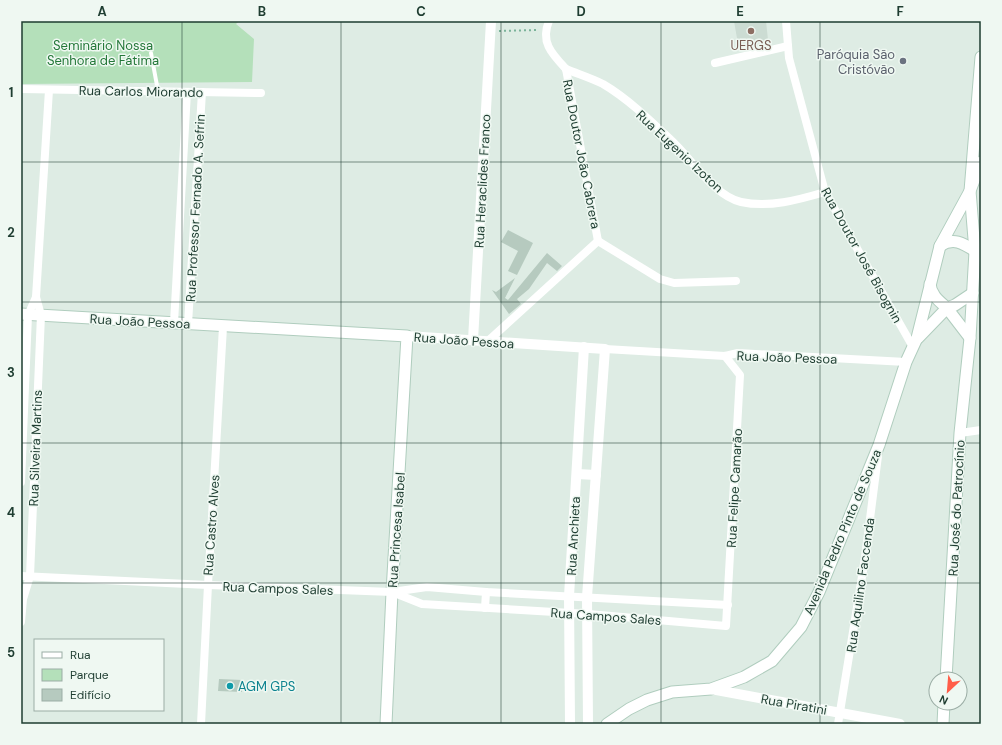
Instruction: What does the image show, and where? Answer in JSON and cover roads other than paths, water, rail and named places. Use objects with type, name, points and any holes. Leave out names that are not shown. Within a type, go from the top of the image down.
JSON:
[{"type":"main road","points":[[947,308],[955,305],[973,293],[975,251],[970,192],[981,57]]},
{"type":"main road","points":[[970,338],[947,308],[936,299],[931,290],[930,284],[940,246],[970,192],[981,162]]},
{"type":"main road","points":[[940,246],[946,242],[954,241],[965,244],[975,251]]},
{"type":"main road","name":"Avenida Pedro Pinto de Souza","points":[[607,724],[629,709],[647,700],[672,692],[711,689],[744,677],[772,661],[801,627],[819,592],[879,445],[906,362],[915,343],[930,284]]},
{"type":"main road","name":"Rua José do Patrocínio","points":[[946,671],[960,434],[973,293]]},
{"type":"main road","name":"Avenida Pedro Pinto de Souza","points":[[915,343],[947,308]]},
{"type":"main road","name":"Rua João Pessoa","points":[[25,314],[223,327],[407,336]]},
{"type":"main road","name":"Rua Princesa Isabel","points":[[386,724],[407,336]]},
{"type":"main road","points":[[943,724],[944,711]]},
{"type":"street","name":"Rua Heraclides Franco","points":[[473,340],[491,21]]},
{"type":"street","name":"Rua Doutor João Cabrera","points":[[488,341],[598,241],[566,69],[552,54],[546,42],[546,30],[549,21]]},
{"type":"street","name":"Rua Doutor José Bisognin","points":[[786,21],[790,58],[825,192],[915,343]]},
{"type":"street","points":[[715,63],[788,46]]},
{"type":"street","name":"Rua Eugenio Izoton","points":[[566,69],[602,84],[618,94],[672,140],[721,192],[740,202],[763,205],[802,199],[825,192]]},
{"type":"street","name":"Rua Carlos Miorando","points":[[21,89],[261,93]]},
{"type":"street","name":"Rua Silveira Martins","points":[[21,622],[22,595],[30,576],[41,315],[36,297],[49,90]]},
{"type":"street","name":"Rua Professor Fernado A. Sefrin","points":[[174,323],[187,92]]},
{"type":"street","name":"Rua Professor Fernado A. Sefrin","points":[[188,324],[202,92]]},
{"type":"street","points":[[598,241],[660,279],[674,283],[736,281]]},
{"type":"street","name":"Rua Silveira Martins","points":[[21,482],[25,314],[36,297]]},
{"type":"street","name":"Rua Castro Alves","points":[[201,724],[223,327]]},
{"type":"street","name":"Rua João Pessoa","points":[[407,336],[725,356],[738,353],[906,362]]},
{"type":"street","name":"Rua Anchieta","points":[[570,724],[569,596],[584,348]]},
{"type":"street","name":"Rua Anchieta","points":[[588,724],[587,597],[605,349]]},
{"type":"street","name":"Rua Felipe Camarão","points":[[725,356],[740,375],[726,626]]},
{"type":"street","points":[[960,434],[981,430]]},
{"type":"street","name":"Rua Aquilino Faccenda","points":[[838,724],[865,558],[879,445]]},
{"type":"street","points":[[21,472],[34,472]]},
{"type":"street","points":[[577,474],[596,475]]},
{"type":"street","name":"Rua Campos Sales","points":[[21,576],[392,592],[427,587],[486,592],[728,605]]},
{"type":"street","name":"Rua Campos Sales","points":[[392,592],[422,604],[588,614],[726,626]]},
{"type":"street","points":[[485,608],[486,592]]},
{"type":"street","name":"Rua Piratini","points":[[711,689],[900,724]]},
{"type":"lane","points":[[151,53],[158,92]]},
{"type":"place","name":"UERGS","points":[[751,31]]},
{"type":"place","name":"Paróquia São Cristóvão","points":[[903,61]]},
{"type":"place","name":"AGM GPS","points":[[230,686]]},
{"type":"park label","name":"Seminário Nossa Senhora de Fátima","points":[[103,52]]}]
